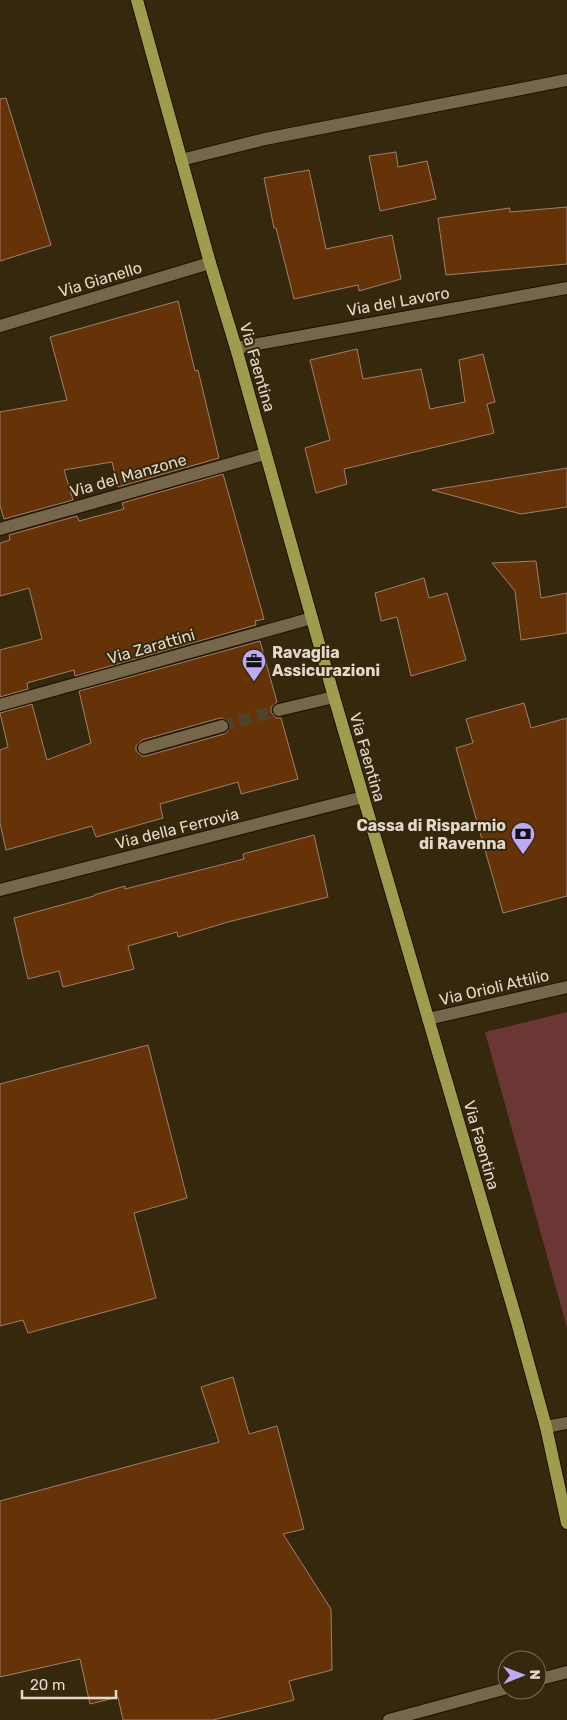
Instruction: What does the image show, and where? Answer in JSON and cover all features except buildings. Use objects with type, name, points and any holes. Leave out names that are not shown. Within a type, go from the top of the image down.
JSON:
[{"type":"main road","name":"Via Faentina","points":[[138,0],[181,160],[334,697],[518,1322],[546,1427],[567,1523]]},
{"type":"street","points":[[181,160],[265,139],[567,80]]},
{"type":"street","name":"Via Gianello","points":[[0,326],[210,263]]},
{"type":"street","name":"Via del Lavoro","points":[[236,348],[567,288]]},
{"type":"street","name":"Via del Manzone","points":[[0,528],[265,454]]},
{"type":"street","name":"Via Zarattini","points":[[0,705],[312,618]]},
{"type":"street","points":[[279,710],[334,697]]},
{"type":"street","points":[[144,748],[222,726]]},
{"type":"street","name":"Via della Ferrovia","points":[[0,890],[363,797]]},
{"type":"street","name":"Via Orioli Attilio","points":[[428,1019],[567,987]]},
{"type":"street","points":[[546,1427],[567,1422]]},
{"type":"street","points":[[547,1677],[567,1672]]},
{"type":"street","points":[[389,1720],[497,1691]]},
{"type":"shaded area","points":[[567,1012],[567,1328],[485,1032]]},
{"type":"tunnel","points":[[222,726],[279,710]]},
{"type":"place","name":"Ravaglia Assicurazioni","points":[[254,682]]},
{"type":"place","name":"Cassa di Risparmio di Ravenna","points":[[523,855]]}]
